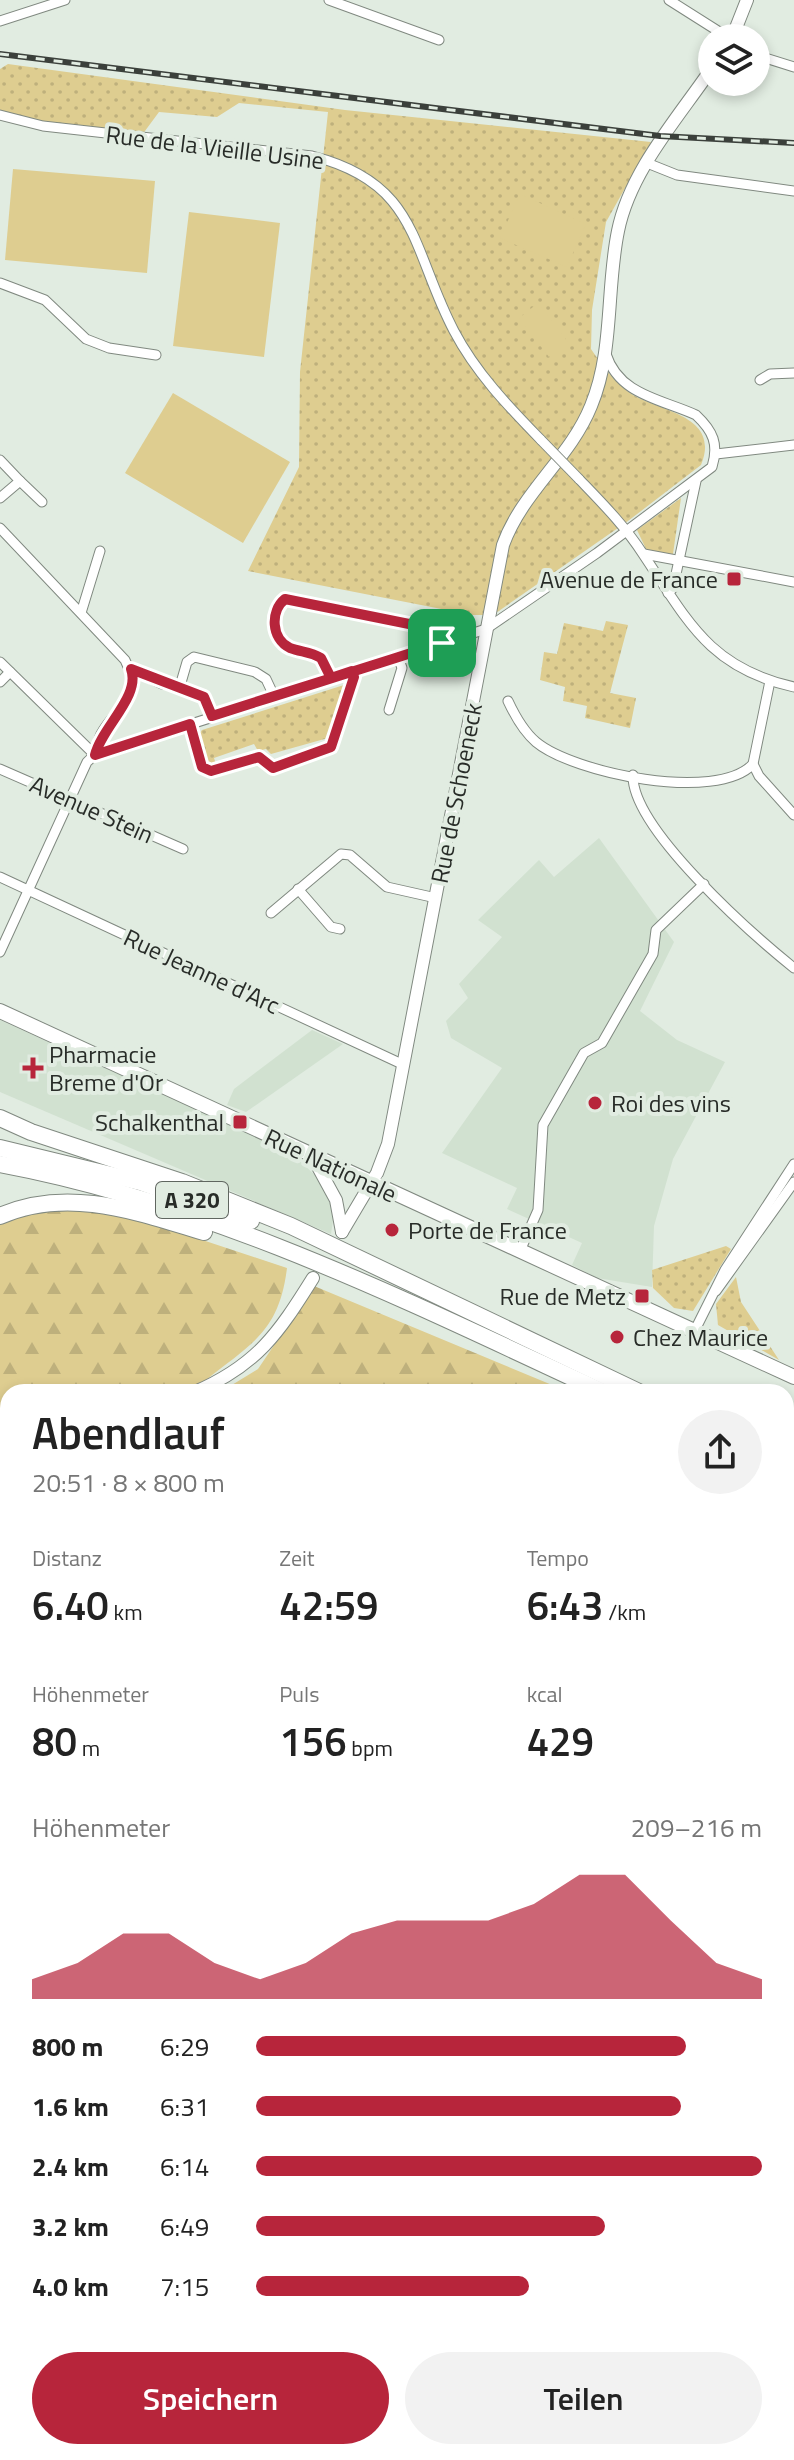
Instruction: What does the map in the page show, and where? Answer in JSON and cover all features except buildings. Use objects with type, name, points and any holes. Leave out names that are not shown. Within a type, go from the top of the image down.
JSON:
[{"type":"highway","points":[[0,1118],[31,1132],[182,1182],[291,1226],[379,1271]]},
{"type":"highway","name":"A 320","points":[[0,1148],[140,1182],[379,1271],[622,1384]]},
{"type":"highway","name":"A 320","points":[[0,1164],[134,1196],[299,1256],[451,1321],[586,1384]]},
{"type":"highway","points":[[0,1216],[22,1206],[75,1201],[141,1213],[232,1241],[299,1256]]},
{"type":"main road","points":[[736,24],[747,0]]},
{"type":"main road","name":"Rue de Schoeneck","points":[[312,1156],[336,1200],[342,1232],[371,1183],[388,1144],[486,629],[510,525],[584,422],[598,386],[605,353],[617,232],[629,194],[698,88]]},
{"type":"main road","name":"Rue Nationale","points":[[0,1011],[794,1377]]},
{"type":"main road","points":[[210,1384],[247,1365],[268,1343],[313,1278]]},
{"type":"street","points":[[0,21],[65,0]]},
{"type":"street","points":[[329,0],[439,40]]},
{"type":"street","points":[[669,0],[708,24]]},
{"type":"street","points":[[770,59],[794,67]]},
{"type":"street","name":"Rue de la Vieille Usine","points":[[0,115],[43,126],[312,156],[339,163],[367,178],[396,205],[412,228],[443,309],[481,374],[627,531],[685,620],[719,656],[770,681],[794,687]]},
{"type":"street","points":[[647,163],[677,175],[794,191]]},
{"type":"street","points":[[0,283],[45,300],[86,339],[109,348],[156,355]]},
{"type":"street","points":[[0,952],[87,762],[95,755],[486,629],[627,531],[712,467],[716,454],[713,434],[696,415],[626,386],[612,370],[605,353]]},
{"type":"street","points":[[760,380],[770,374],[794,373]]},
{"type":"street","points":[[716,454],[794,445]]},
{"type":"street","points":[[0,460],[42,502]]},
{"type":"street","points":[[0,498],[20,481]]},
{"type":"street","points":[[668,593],[696,481]]},
{"type":"street","points":[[0,528],[131,669],[162,684],[180,686],[204,697],[212,716]]},
{"type":"street","points":[[81,613],[100,551]]},
{"type":"street","points":[[644,554],[794,582]]},
{"type":"street","points":[[331,678],[321,658],[288,647],[281,640],[273,619],[277,605],[285,599],[419,626],[437,635],[442,643]]},
{"type":"street","points":[[180,686],[187,662],[194,657],[255,672],[266,679],[274,696]]},
{"type":"street","points":[[389,710],[402,668],[398,657]]},
{"type":"street","points":[[0,662],[95,755]]},
{"type":"street","points":[[95,755],[101,734],[132,690],[131,669]]},
{"type":"street","points":[[190,724],[202,767],[211,771],[259,757],[273,768],[331,747],[354,677],[352,671]]},
{"type":"street","points":[[0,682],[10,672]]},
{"type":"street","points":[[770,681],[755,760],[759,776],[794,815]]},
{"type":"street","points":[[508,701],[523,728],[551,751],[590,767],[683,782],[706,781],[746,771],[755,760]]},
{"type":"street","name":"Avenue Stein","points":[[0,769],[183,849]]},
{"type":"street","points":[[633,775],[637,801],[646,816],[704,884],[794,968]]},
{"type":"street","points":[[271,913],[337,855],[347,854],[387,887],[436,898]]},
{"type":"street","name":"Rue Jeanne d'Arc","points":[[0,877],[404,1065]]},
{"type":"street","points":[[520,1251],[538,1210],[543,1125],[584,1053],[602,1043],[653,954],[656,930],[704,884]]},
{"type":"street","points":[[298,889],[331,927],[340,929]]},
{"type":"street","points":[[695,1330],[725,1270],[773,1204],[790,1186],[794,1164]]},
{"type":"shaded area","points":[[599,838],[674,942],[640,1011],[677,1040],[725,1062],[673,1159],[654,1226],[652,1287],[597,1278],[572,1265],[582,1243],[507,1209],[517,1188],[442,1153],[502,1068],[451,1038],[446,1021],[468,998],[459,984],[502,937],[478,920],[539,860],[554,877]]},
{"type":"shaded area","points":[[0,1020],[290,1152],[316,1176],[327,1196],[334,1214],[331,1234],[0,1092]]},
{"type":"shaded area","points":[[312,1030],[343,1044],[246,1112],[227,1105],[234,1089]]},
{"type":"green space","points":[[8,64],[345,110],[651,142],[606,222],[592,310],[591,349],[627,391],[696,426],[703,436],[705,449],[701,465],[628,521],[493,615],[472,615],[248,571],[299,467],[300,372],[328,112],[239,103],[217,117],[159,112],[142,135],[45,125],[0,113],[0,69]]},
{"type":"green space","points":[[13,169],[155,181],[147,273],[5,260]]},
{"type":"green space","points":[[520,194],[586,224],[567,267],[500,238]]},
{"type":"green space","points":[[189,212],[280,223],[264,357],[173,346]]},
{"type":"green space","points":[[538,303],[568,342],[549,357],[519,318]]},
{"type":"green space","points":[[173,393],[290,462],[243,543],[125,473]]},
{"type":"green space","points":[[681,498],[673,554],[647,551],[637,530]]},
{"type":"green space","points":[[606,621],[628,625],[610,693],[636,698],[630,728],[585,718],[587,706],[563,701],[565,687],[540,680],[544,652],[557,654],[564,623],[603,631]]},
{"type":"green space","points":[[344,685],[328,738],[271,754],[266,749],[258,751],[254,744],[214,758],[216,764],[207,762],[199,734],[202,730]]},
{"type":"green space","points":[[63,1205],[121,1213],[287,1268],[283,1290],[270,1322],[261,1334],[206,1380],[212,1384],[0,1384],[0,1219]]},
{"type":"green space","points":[[726,1246],[731,1249],[693,1311],[674,1308],[653,1288],[652,1270]]},
{"type":"green space","points":[[736,1277],[741,1302],[779,1360],[718,1325],[716,1304]]},
{"type":"green space","points":[[314,1286],[550,1384],[233,1384],[258,1369]]},
{"type":"railway","points":[[0,54],[660,136],[794,143]]},
{"type":"place","name":"Avenue de France","points":[[734,579]]},
{"type":"place","name":"Pharmacie Breme d'Or","points":[[33,1068]]},
{"type":"place","name":"Roi des vins","points":[[595,1103]]},
{"type":"place","name":"Schalkenthal","points":[[240,1122]]},
{"type":"place","name":"Porte de France","points":[[392,1230]]},
{"type":"place","name":"Rue de Metz","points":[[642,1296]]},
{"type":"place","name":"Chez Maurice","points":[[617,1337]]},
{"type":"route","points":[[442,643],[352,671],[331,678],[212,716],[204,697],[180,686],[162,684],[131,669],[134,680],[132,690],[101,734],[95,755],[190,724],[202,767],[211,771],[259,757],[263,757],[273,768],[331,747],[354,677],[352,671],[331,678],[321,658],[288,647],[281,640],[273,619],[277,605],[285,599],[300,599],[419,626],[437,635],[442,643]]}]
